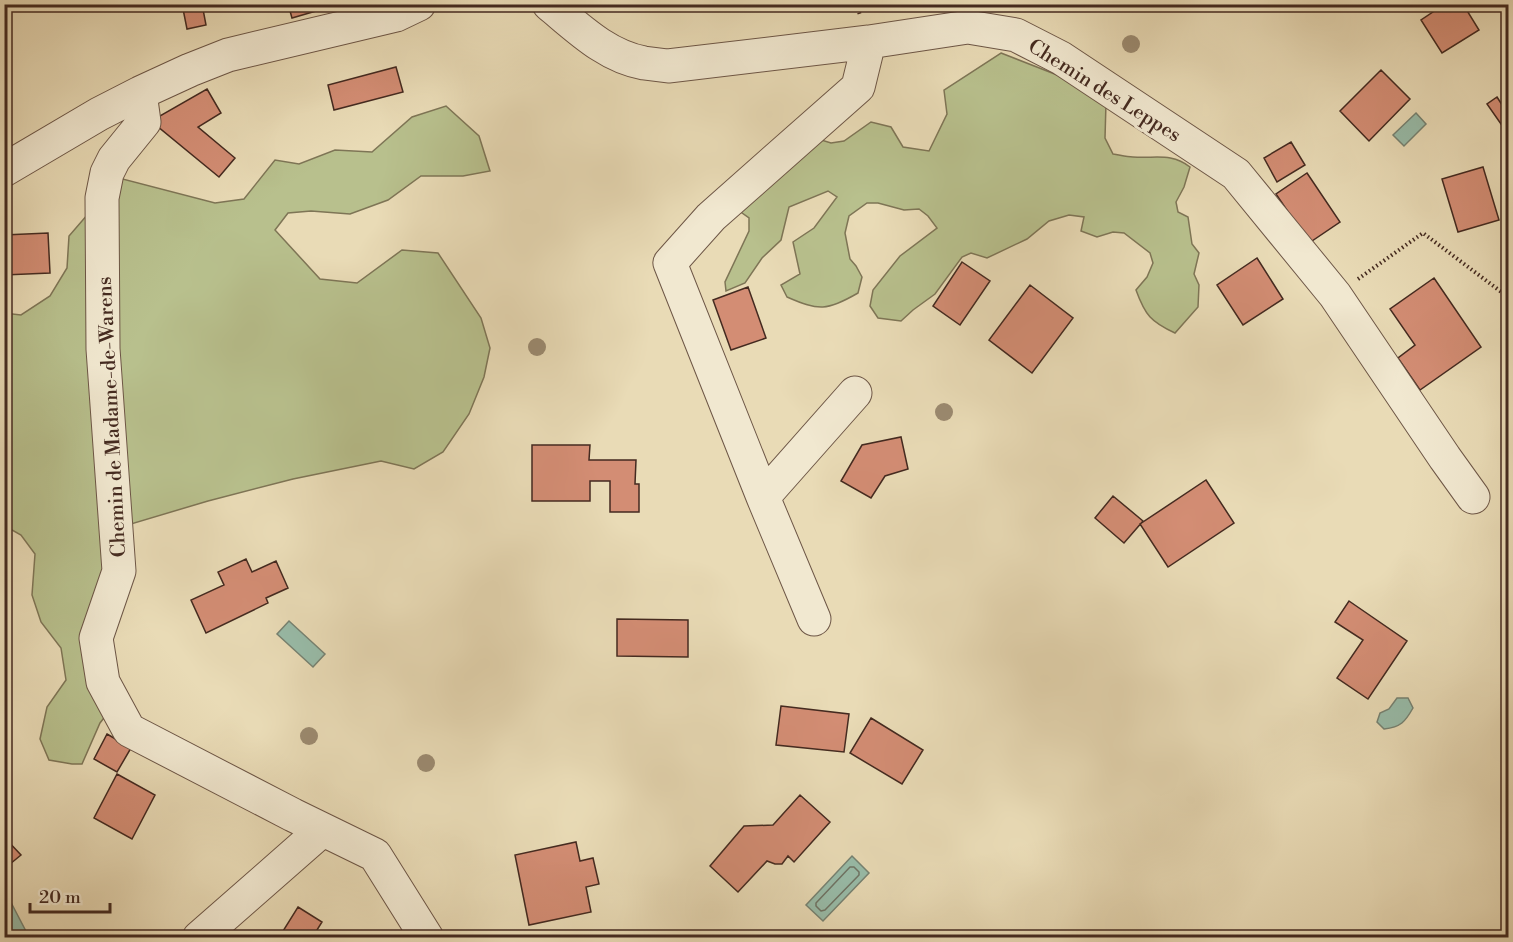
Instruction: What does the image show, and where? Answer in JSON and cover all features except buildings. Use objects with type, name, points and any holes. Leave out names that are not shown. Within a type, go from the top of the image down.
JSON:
[{"type":"street","points":[[4,170],[99,114],[190,70],[228,55],[396,15],[419,4]]},
{"type":"street","name":"Chemin des Leppes","points":[[549,4],[597,44],[643,63],[668,66],[869,42],[968,27],[1016,35],[1061,58],[1236,174],[1335,295],[1473,497]]},
{"type":"street","points":[[814,619],[670,263],[711,217],[858,87],[869,42]]},
{"type":"street","name":"Chemin de Madame-de-Warens","points":[[140,93],[144,122],[114,159],[107,173],[102,198],[103,348],[119,572],[96,638],[103,682],[129,730],[375,855],[427,938]]},
{"type":"street","points":[[763,497],[855,393]]},
{"type":"street","points":[[199,938],[322,830]]},
{"type":"path","points":[[1335,295],[1423,234],[1509,297]]},
{"type":"shaded area","points":[[1001,53],[1093,89],[1106,103],[1105,138],[1113,154],[1176,159],[1190,167],[1184,187],[1176,202],[1178,212],[1188,217],[1192,244],[1199,253],[1194,274],[1199,285],[1198,307],[1175,333],[1150,317],[1136,290],[1147,277],[1153,263],[1150,253],[1124,233],[1113,232],[1097,237],[1081,231],[1084,217],[1069,215],[1049,221],[1027,239],[987,258],[971,253],[962,257],[935,294],[901,321],[878,318],[870,306],[873,290],[900,256],[937,228],[919,209],[904,210],[878,203],[867,203],[849,216],[845,233],[850,259],[862,277],[858,293],[830,306],[815,307],[798,302],[787,297],[781,285],[800,274],[793,242],[814,228],[837,197],[828,191],[789,207],[781,240],[762,258],[745,283],[726,291],[725,282],[749,231],[749,218],[735,208],[815,138],[831,143],[844,141],[871,122],[891,127],[903,147],[929,151],[947,114],[944,90]]},
{"type":"shaded area","points":[[446,106],[479,136],[490,171],[463,176],[421,176],[388,200],[350,214],[311,211],[288,213],[275,230],[320,279],[357,283],[402,250],[438,253],[481,318],[490,348],[484,377],[469,414],[443,452],[414,469],[381,461],[293,479],[124,526],[96,638],[115,704],[100,723],[82,764],[49,760],[40,739],[47,707],[66,680],[61,648],[41,622],[32,595],[35,554],[21,535],[5,526],[4,313],[21,315],[50,296],[67,268],[69,236],[119,178],[215,203],[244,199],[275,160],[299,164],[335,150],[372,152],[412,117]]},
{"type":"water","points":[[1416,113],[1426,124],[1404,146],[1393,135]]},
{"type":"water","points":[[289,621],[325,654],[313,667],[277,634]]},
{"type":"water","points":[[1397,698],[1408,698],[1413,708],[1402,723],[1384,729],[1377,722],[1380,713],[1389,709]]},
{"type":"water","points":[[852,856],[869,873],[823,921],[806,905]]},
{"type":"water","points":[[5,891],[29,937],[10,937],[5,927]]}]
